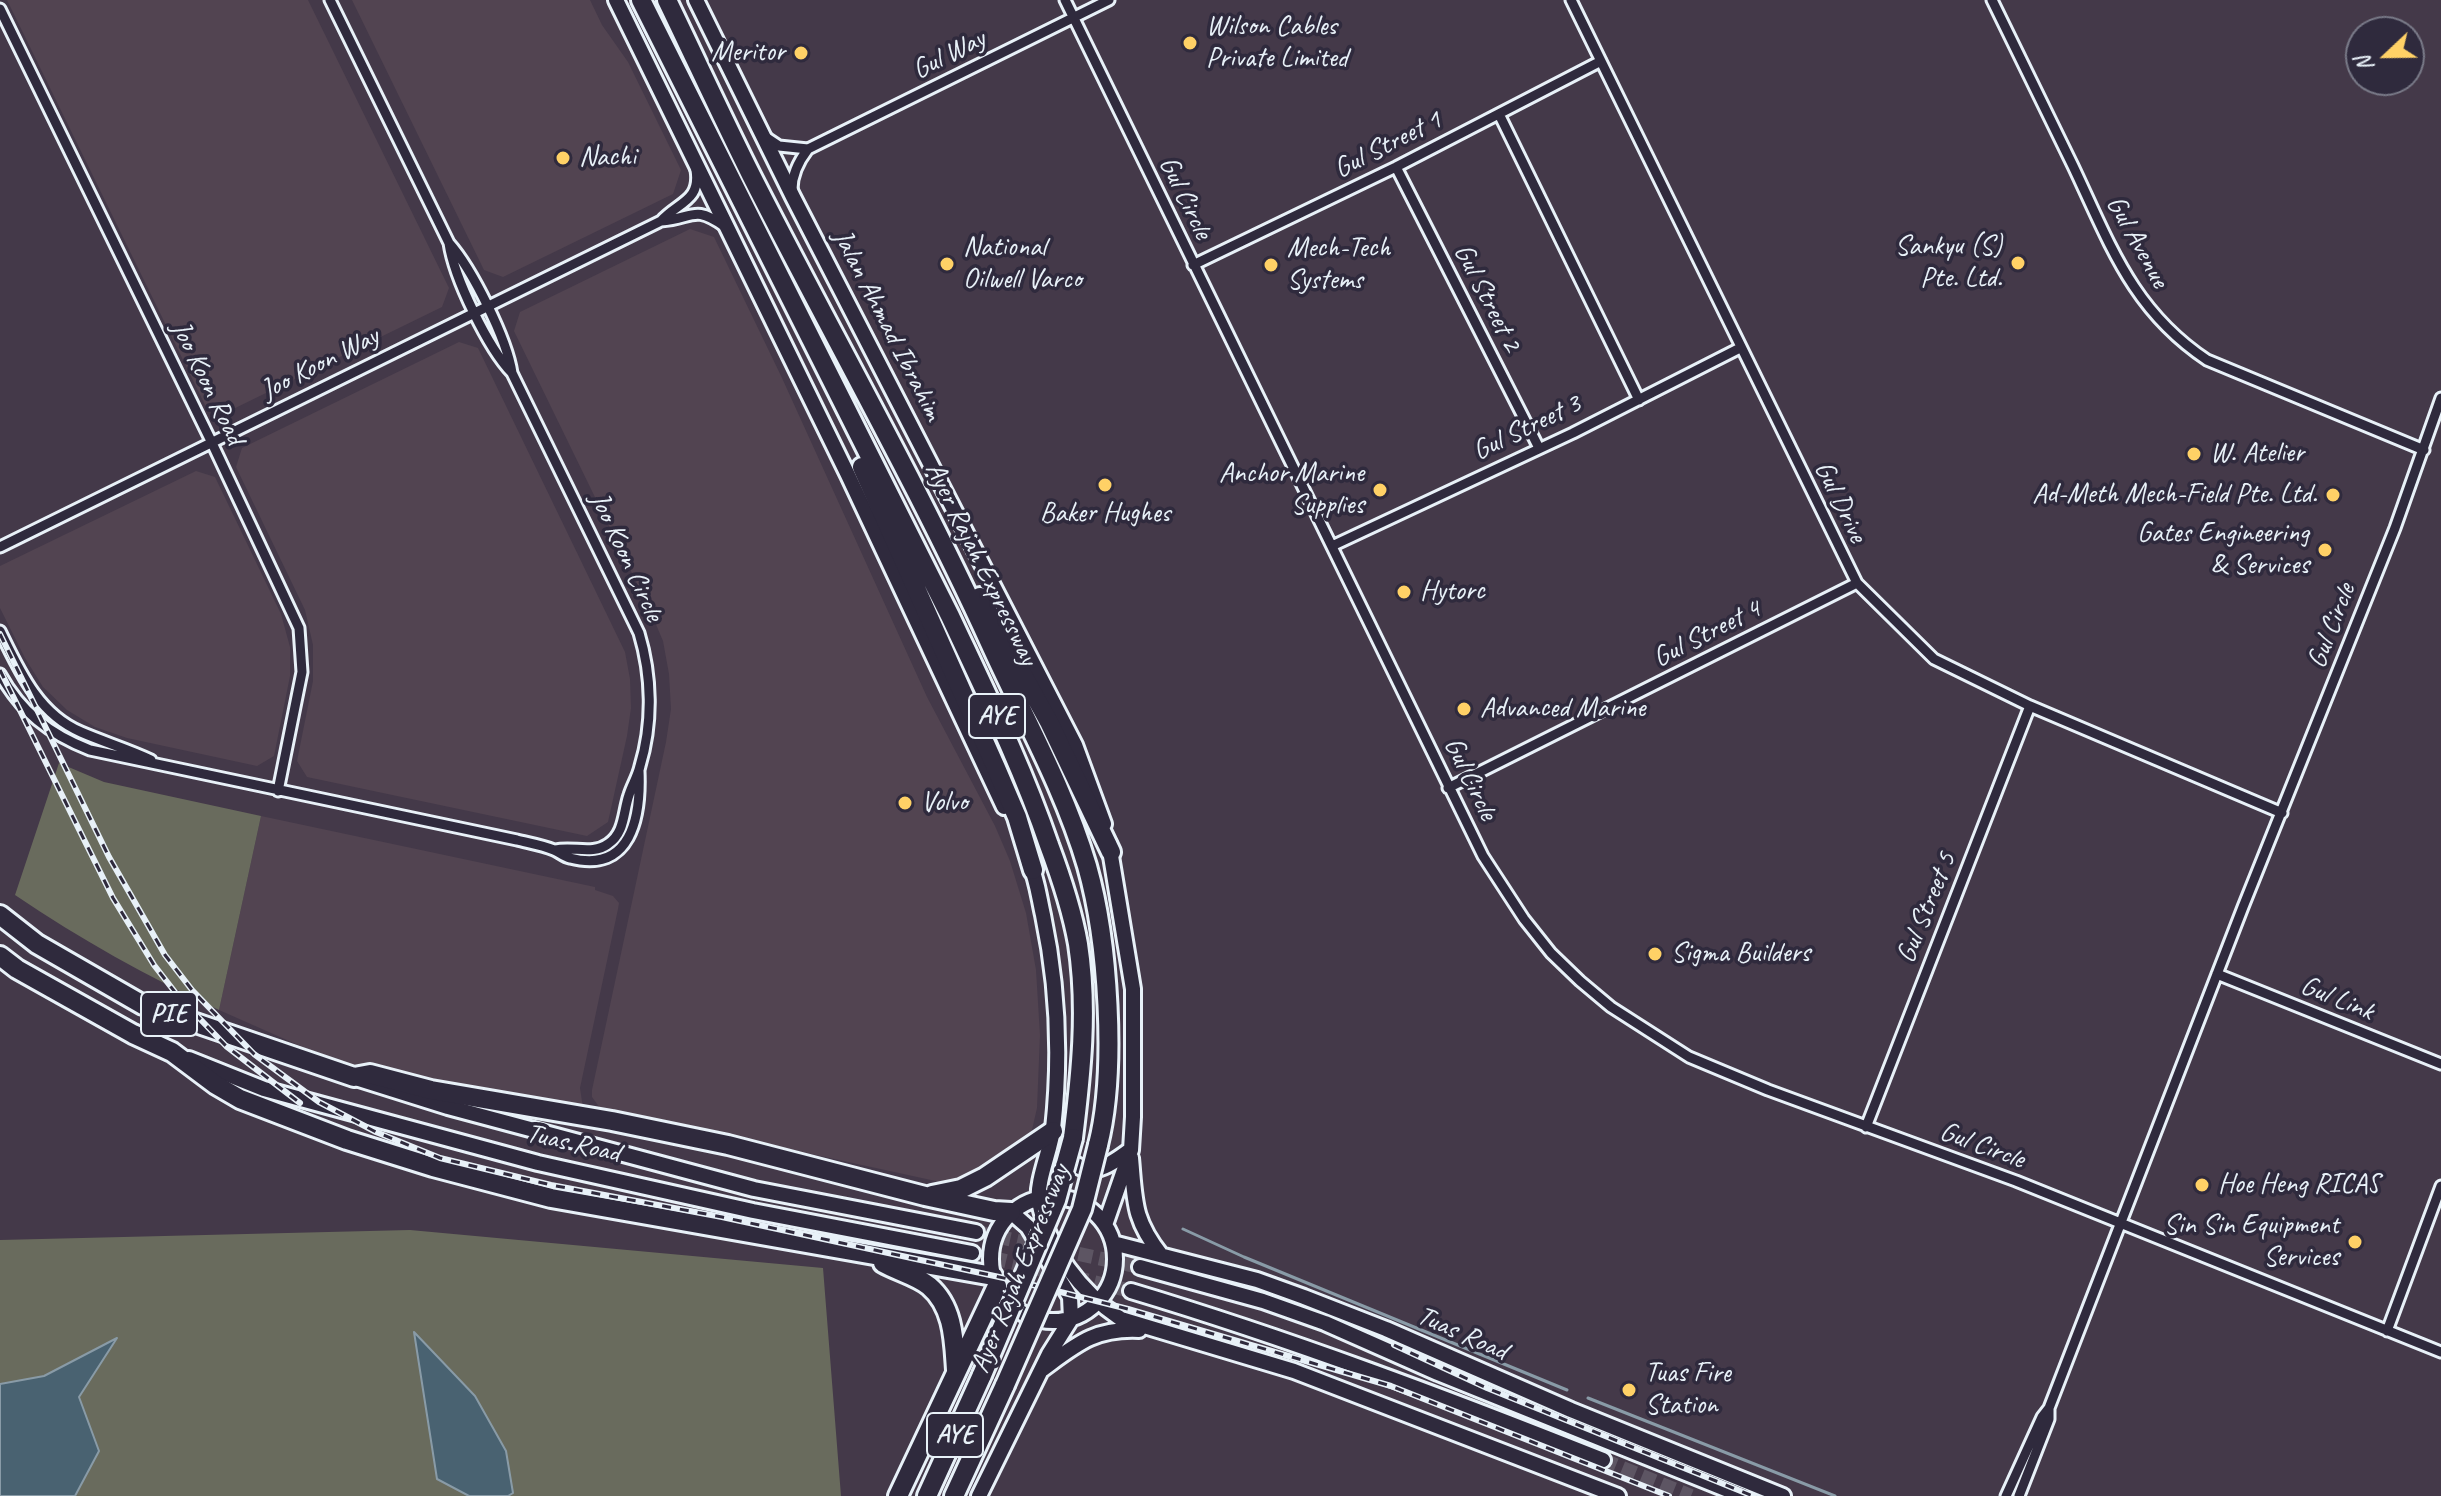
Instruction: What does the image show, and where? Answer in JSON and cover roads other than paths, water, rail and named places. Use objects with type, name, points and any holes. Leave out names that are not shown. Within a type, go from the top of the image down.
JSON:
[{"type":"highway","name":"Ayer Rajah Expressway","points":[[641,0],[950,616],[989,700],[1039,815],[1067,895],[1078,944],[1083,1041],[1073,1138],[1056,1200],[927,1496]]},
{"type":"highway","name":"Ayer Rajah Expressway","points":[[667,0],[750,173],[953,565],[1063,797],[1087,867],[1100,931],[1109,1062],[1104,1122],[1082,1209],[954,1496]]},
{"type":"highway","points":[[802,324],[867,480],[1017,817],[1033,870]]},
{"type":"highway","points":[[953,565],[968,578],[985,604],[1049,722],[1111,852]]},
{"type":"highway","name":"PIE","points":[[0,915],[37,944],[143,1005],[354,1077]]},
{"type":"highway","name":"PIE","points":[[0,956],[29,977],[172,1052]]},
{"type":"highway","points":[[172,1052],[216,1085],[269,1112],[433,1167],[551,1198],[995,1281],[898,1496]]},
{"type":"highway","points":[[354,1077],[370,1074],[431,1090],[612,1121],[728,1145],[925,1196],[1011,1212]]},
{"type":"highway","points":[[925,1196],[961,1189],[1053,1131]]},
{"type":"highway","points":[[870,1256],[929,1286],[945,1307],[953,1333],[956,1371]]},
{"type":"main road","points":[[616,0],[854,488],[1033,870],[1055,979],[1058,1034],[1053,1131],[1039,1198],[1051,1237],[1081,1286],[1097,1303],[1121,1319],[1294,1371],[1618,1496]]},
{"type":"main road","name":"Jalan Ahmad Ibrahim","points":[[696,0],[793,197],[1075,745],[1098,802],[1111,852],[1133,989],[1131,1150],[1105,1225]]},
{"type":"main road","name":"Tuas Road","points":[[172,1052],[264,1089],[538,1163],[753,1211],[972,1253]]},
{"type":"main road","name":"Tuas Road","points":[[354,1077],[448,1107],[754,1189],[976,1232]]},
{"type":"main road","points":[[1053,1131],[1061,1150],[1074,1167],[1102,1168],[1131,1150]]},
{"type":"main road","points":[[1131,1150],[1136,1212],[1145,1234],[1161,1255]]},
{"type":"main road","points":[[1052,1196],[1079,1202],[1091,1209],[1105,1225],[1113,1243],[1111,1281],[1097,1303],[1085,1313],[1056,1321],[1028,1316],[1005,1298],[995,1281],[991,1259],[993,1242],[1000,1225],[1011,1212],[1039,1198],[1052,1196]]},
{"type":"main road","points":[[979,1496],[1039,1372],[1071,1319],[1070,1297],[1028,1227],[1011,1212]]},
{"type":"main road","name":"Tuas Road","points":[[1113,1243],[1257,1280],[1359,1318],[1571,1410],[1783,1496]]},
{"type":"main road","name":"Tuas Road","points":[[1140,1267],[1263,1301],[1325,1323],[1438,1373],[1743,1496]]},
{"type":"main road","points":[[1131,1291],[1241,1324],[1440,1394],[1603,1460]]},
{"type":"main road","points":[[1039,1372],[1084,1340],[1115,1329],[1179,1335]]},
{"type":"street","name":"Joo Koon Circle","points":[[0,674],[23,709],[51,732],[90,750],[555,850],[567,858],[596,861],[609,858],[626,844],[631,834],[640,796],[639,771],[649,713],[649,682],[639,633],[512,373],[509,355],[463,258],[449,243],[330,0]]},
{"type":"street","name":"Gul Circle","points":[[1065,0],[1448,788],[1496,879],[1551,953],[1611,1007],[1689,1057],[1866,1127],[2016,1181],[2121,1225]]},
{"type":"street","name":"Gul Way","points":[[808,149],[1109,0]]},
{"type":"street","name":"Gul Drive","points":[[1571,0],[1857,583],[1934,659],[2030,706],[2282,813]]},
{"type":"street","name":"Gul Avenue","points":[[1992,0],[2115,256],[2152,313],[2185,347],[2207,360],[2424,450]]},
{"type":"street","name":"Joo Koon Road","points":[[0,9],[299,628],[302,672],[278,791]]},
{"type":"street","name":"Gul Street 1","points":[[1193,265],[1396,167],[1601,61]]},
{"type":"street","points":[[1499,114],[1639,400]]},
{"type":"street","points":[[761,133],[779,146],[808,149]]},
{"type":"street","points":[[793,197],[792,184],[797,164],[808,149]]},
{"type":"street","name":"Joo Koon Way","points":[[661,221],[670,211],[690,199],[696,190],[696,163]]},
{"type":"street","name":"Gul Street 2","points":[[1396,167],[1539,448]]},
{"type":"street","name":"Joo Koon Way","points":[[0,547],[661,221],[700,212],[727,228]]},
{"type":"street","name":"Joo Koon Circle","points":[[449,243],[452,264],[475,312],[498,359],[512,373]]},
{"type":"street","name":"Gul Street 3","points":[[1332,546],[1639,400],[1740,348]]},
{"type":"street","name":"Gul Circle","points":[[2006,1496],[2049,1408],[2424,450],[2441,398]]},
{"type":"street","name":"Gul Street 4","points":[[1448,788],[1857,583]]},
{"type":"street","name":"Joo Koon Circle","points":[[0,631],[27,684],[48,711],[80,732],[119,744],[161,765]]},
{"type":"street","name":"Gul Street 5","points":[[1866,1127],[2030,706]]},
{"type":"street","name":"Gul Link","points":[[2217,974],[2441,1064]]},
{"type":"street","points":[[2387,1331],[2441,1186]]},
{"type":"street","points":[[2121,1225],[2441,1352]]},
{"type":"street","name":"Gul Circle","points":[[2019,1496],[2049,1419],[2049,1408]]},
{"type":"water","points":[[414,1332],[475,1396],[506,1451],[513,1493],[508,1496],[469,1496],[437,1479]]},
{"type":"water","points":[[117,1338],[79,1397],[99,1451],[75,1496],[0,1496],[0,1384],[44,1376]]},
{"type":"waterway","points":[[1183,1229],[1567,1390]]},
{"type":"waterway","points":[[1588,1398],[1835,1496]]},
{"type":"tunnel","points":[[976,1232],[1140,1267]]},
{"type":"tunnel","points":[[972,1253],[1131,1291]]},
{"type":"tunnel","points":[[1603,1460],[1691,1496]]},
{"type":"railway","points":[[0,634],[109,857],[165,955],[192,990],[254,1054],[319,1102],[376,1132],[440,1158],[551,1185],[722,1217],[1013,1280],[1128,1309],[1391,1386],[1669,1496]]},
{"type":"railway","points":[[0,670],[113,898],[154,965],[178,996],[226,1046],[300,1103]]},
{"type":"railway","points":[[1394,1345],[1487,1388],[1753,1496]]},
{"type":"place","name":"Wilson Cables Private Limited","points":[[1190,43]]},
{"type":"place","name":"Meritor","points":[[801,53]]},
{"type":"place","name":"Nachi","points":[[563,158]]},
{"type":"place","name":"Sankyu (S) Pte. Ltd.","points":[[2018,263]]},
{"type":"place","name":"National Oilwell Varco","points":[[947,264]]},
{"type":"place","name":"Mech-Tech Systems","points":[[1271,265]]},
{"type":"place","name":"W. Atelier","points":[[2194,454]]},
{"type":"place","name":"Baker Hughes","points":[[1105,485]]},
{"type":"place","name":"Anchor Marine Supplies","points":[[1380,490]]},
{"type":"place","name":"Ad-Meth Mech-Field Pte. Ltd.","points":[[2333,495]]},
{"type":"place","name":"Gates Engineering & Services","points":[[2325,550]]},
{"type":"place","name":"Hytorc","points":[[1404,592]]},
{"type":"place","name":"Advanced Marine","points":[[1464,709]]},
{"type":"place","name":"Volvo","points":[[905,803]]},
{"type":"place","name":"Sigma Builders","points":[[1655,954]]},
{"type":"place","name":"Hoe Heng RICAS","points":[[2202,1185]]},
{"type":"place","name":"Sin Sin Equipment Services","points":[[2355,1242]]},
{"type":"place","name":"Tuas Fire Station","points":[[1629,1390]]}]
